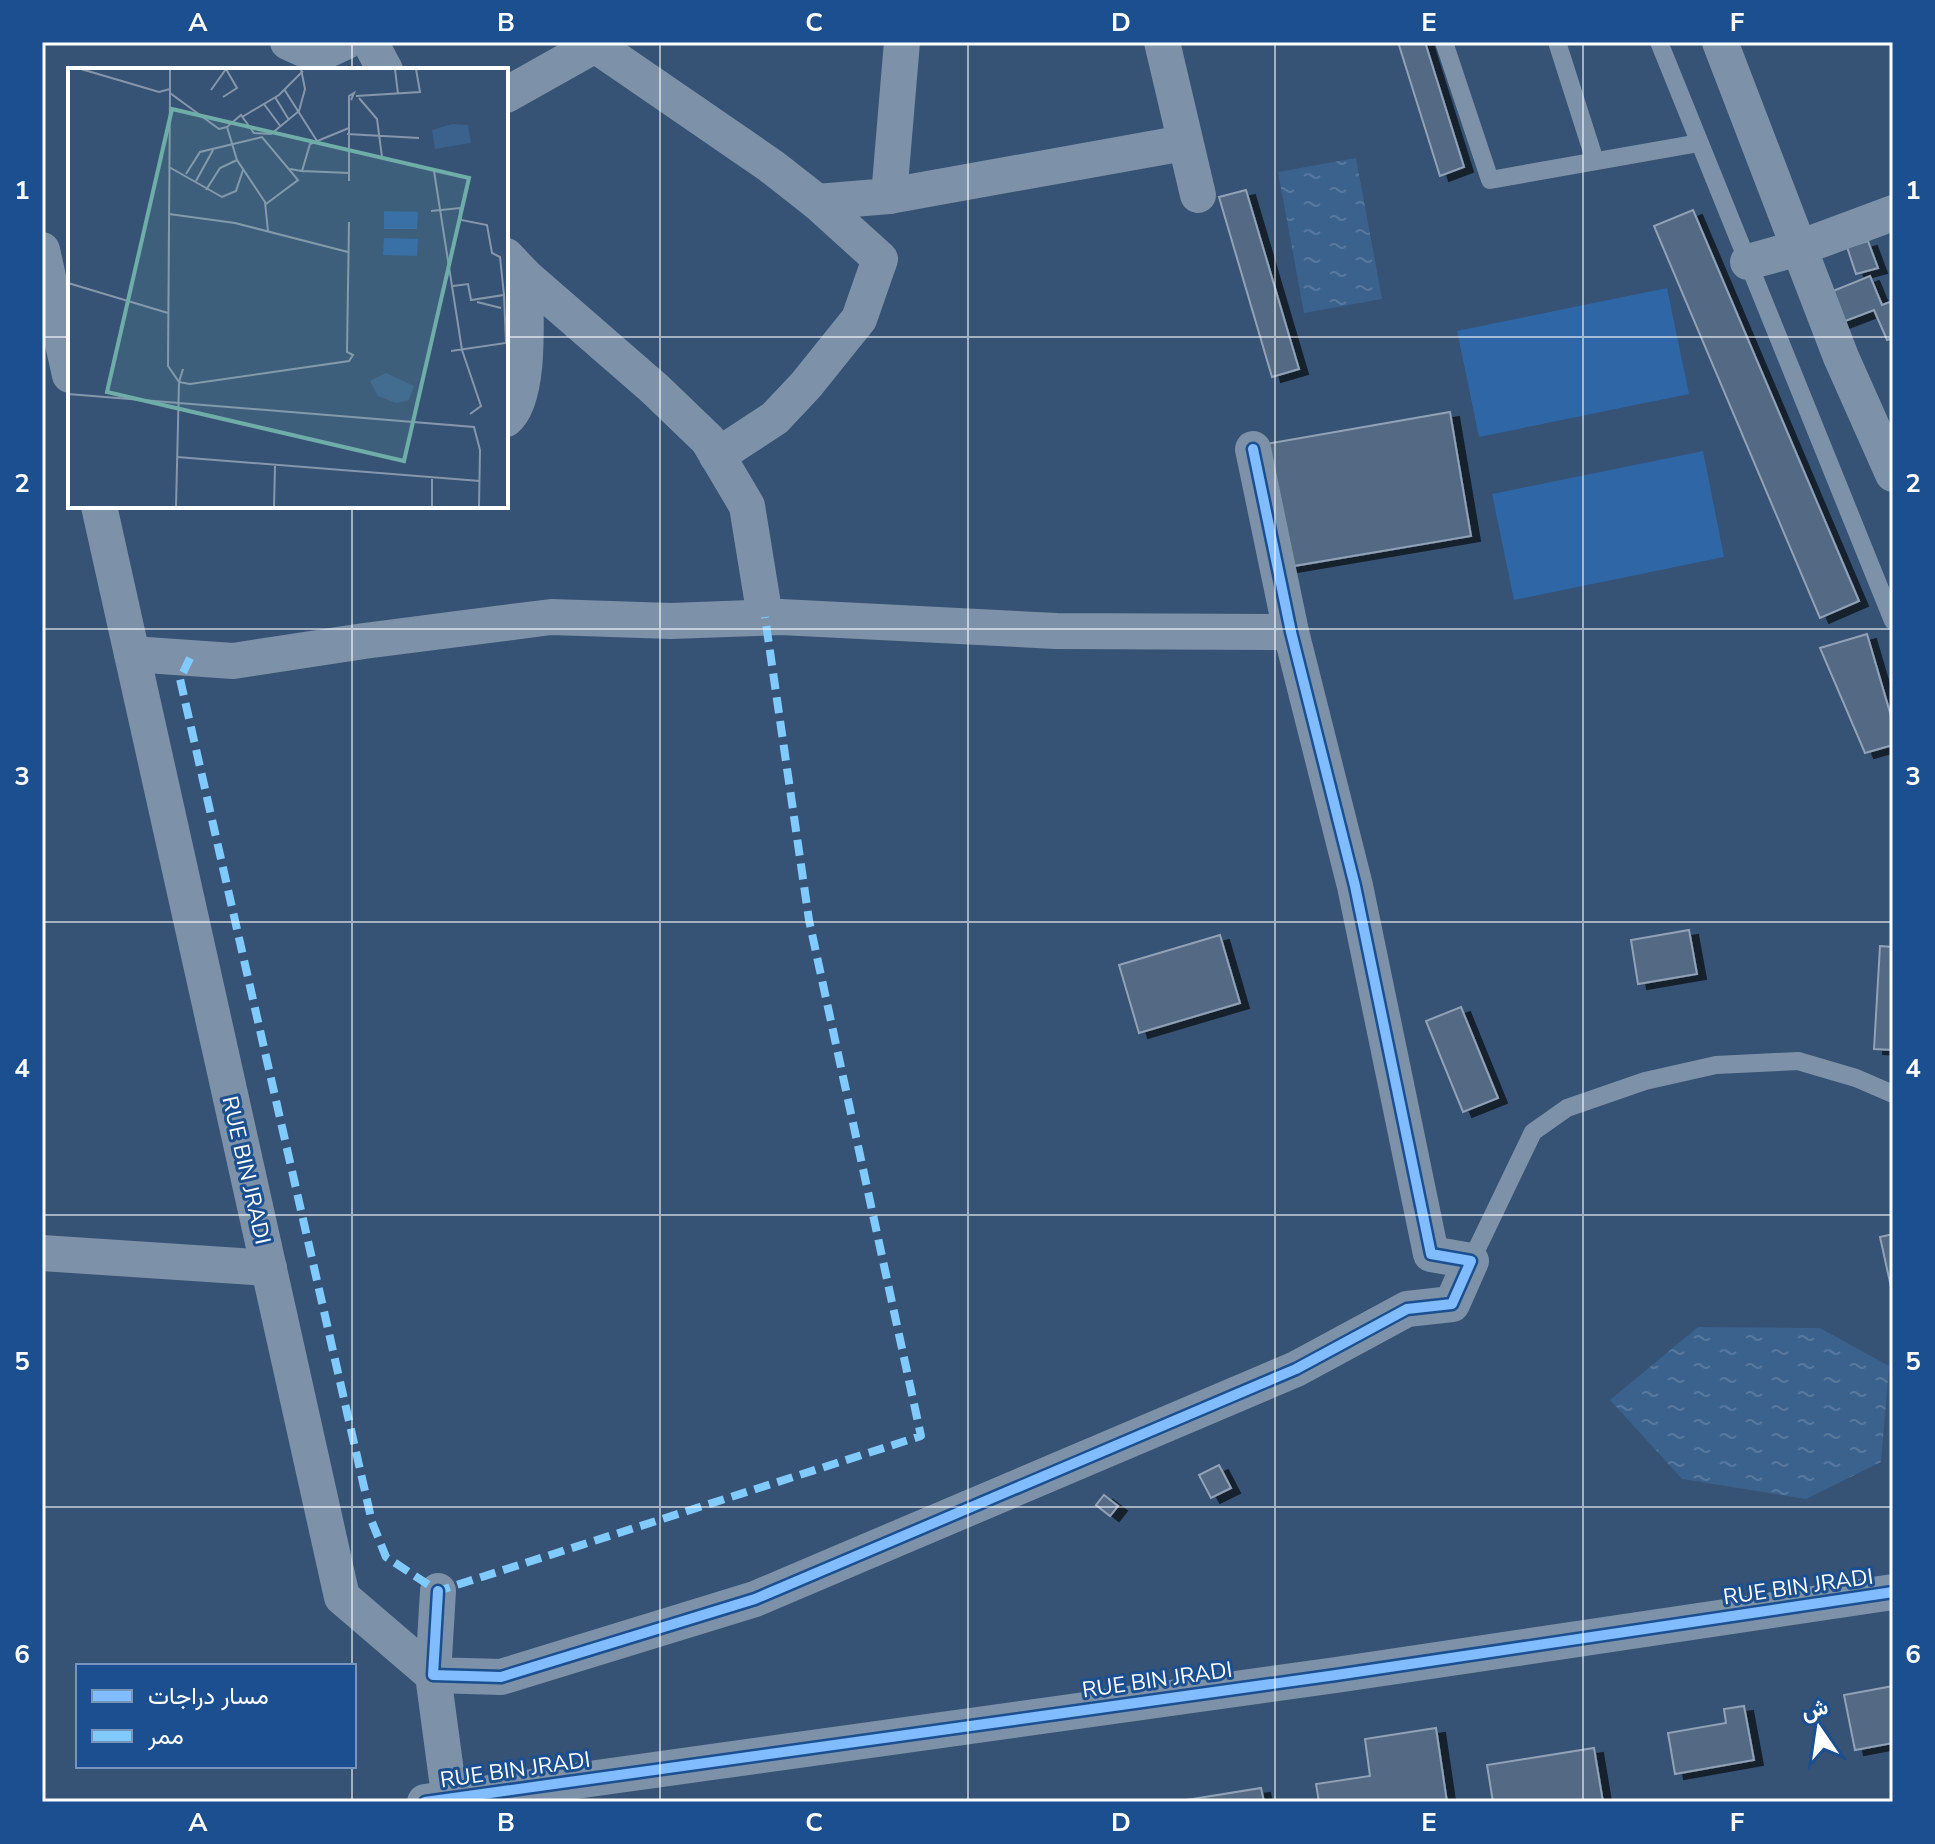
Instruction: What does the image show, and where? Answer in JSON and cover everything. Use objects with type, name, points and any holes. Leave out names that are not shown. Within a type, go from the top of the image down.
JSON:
[{"type":"street","points":[[288,42],[317,55],[345,42]]},
{"type":"street","points":[[370,42],[384,68]]},
{"type":"street","points":[[889,196],[902,42]]},
{"type":"street","points":[[1162,42],[1198,195]]},
{"type":"street","points":[[1720,42],[1841,357],[1893,474]]},
{"type":"street","points":[[508,94],[594,43],[771,166],[817,202],[880,259],[859,319],[806,385],[775,418],[717,456]]},
{"type":"street","points":[[817,202],[889,196],[1184,143]]},
{"type":"street","points":[[1748,262],[1799,248],[1893,213]]},
{"type":"street","points":[[42,250],[68,363]]},
{"type":"street","points":[[516,266],[708,440],[747,506],[765,617]]},
{"type":"street","points":[[508,418],[514,413],[526,364],[516,266]]},
{"type":"street","points":[[438,1591],[433,1675],[501,1677],[755,1599],[1296,1369],[1407,1309],[1452,1304],[1471,1261],[1431,1254],[1355,886],[1291,632],[1253,449]]},
{"type":"street","name":"RUE BIN JRADI","points":[[99,508],[342,1597],[433,1675],[441,1801],[1336,1675],[1893,1592]]},
{"type":"street","points":[[132,654],[233,661],[551,617],[671,621],[765,617],[1056,631],[1291,632]]},
{"type":"street","points":[[42,1253],[269,1268]]},
{"type":"lane","points":[[1444,42],[1490,180],[1699,143]]},
{"type":"lane","points":[[1557,42],[1595,161]]},
{"type":"lane","points":[[1659,42],[1893,621]]},
{"type":"lane","points":[[1471,1261],[1533,1132],[1567,1108],[1645,1081],[1716,1065],[1798,1061],[1856,1078],[1893,1094]]},
{"type":"shaded area","points":[[1667,288],[1689,394],[1479,437],[1457,331]]},
{"type":"shaded area","points":[[1703,451],[1724,557],[1514,600],[1492,494]]},
{"type":"water","points":[[1356,158],[1382,299],[1304,313],[1278,172]]},
{"type":"water","points":[[1698,1327],[1820,1328],[1889,1366],[1881,1462],[1806,1499],[1682,1479],[1610,1400]]},
{"type":"building","points":[[1398,42],[1425,42],[1464,167],[1440,176]]},
{"type":"building","points":[[1246,190],[1299,369],[1272,377],[1219,197]]},
{"type":"building","points":[[1693,210],[1859,601],[1820,618],[1654,226]]},
{"type":"building","points":[[1868,241],[1878,268],[1856,274],[1847,247]]},
{"type":"building","points":[[1870,276],[1882,305],[1893,301],[1893,338],[1887,340],[1874,310],[1840,323],[1828,293]]},
{"type":"building","points":[[1450,412],[1471,536],[1288,567],[1266,444]]},
{"type":"building","points":[[1867,634],[1893,723],[1893,745],[1865,753],[1820,648]]},
{"type":"building","points":[[1689,930],[1697,974],[1638,984],[1631,940]]},
{"type":"building","points":[[1220,935],[1240,1003],[1139,1033],[1119,965]]},
{"type":"building","points":[[1880,946],[1893,947],[1893,1050],[1874,1049]]},
{"type":"building","points":[[1461,1007],[1498,1098],[1463,1112],[1426,1021]]},
{"type":"building","points":[[1893,1234],[1893,1296],[1880,1237]]},
{"type":"building","points":[[1219,1465],[1231,1488],[1211,1498],[1199,1475]]},
{"type":"building","points":[[1104,1495],[1118,1506],[1110,1516],[1096,1505]]},
{"type":"building","points":[[1893,1686],[1893,1743],[1855,1750],[1844,1695]]},
{"type":"building","points":[[1744,1706],[1754,1760],[1675,1774],[1668,1733],[1726,1723],[1724,1709]]},
{"type":"building","points":[[1436,1728],[1447,1802],[1319,1802],[1316,1784],[1370,1776],[1365,1739]]},
{"type":"building","points":[[1594,1748],[1603,1802],[1493,1802],[1487,1765]]},
{"type":"building","points":[[1261,1788],[1264,1802],[1174,1802]]},
{"type":"marked path","points":[[190,658],[180,679],[372,1522],[386,1557],[438,1591],[921,1436],[809,920],[765,617]]},
{"type":"cycle path","points":[[438,1591],[433,1675],[501,1677],[755,1599],[1296,1369],[1407,1309],[1452,1304],[1471,1261],[1431,1254],[1355,886],[1291,632],[1253,449]]},
{"type":"cycle path","points":[[425,1802],[1336,1675],[1893,1592]]}]
